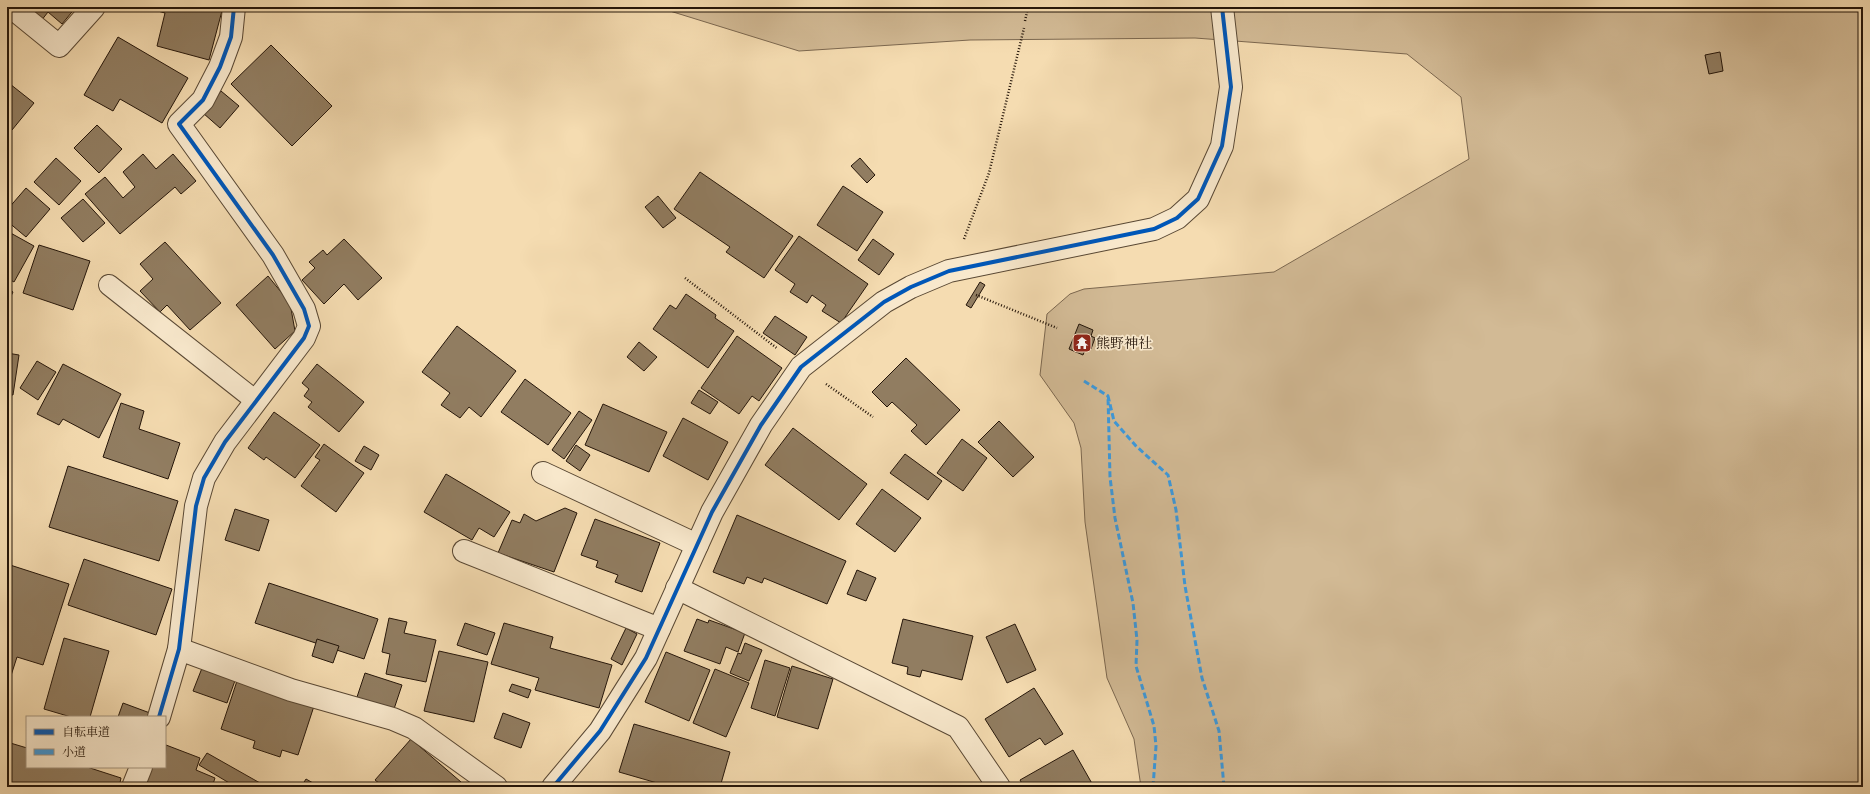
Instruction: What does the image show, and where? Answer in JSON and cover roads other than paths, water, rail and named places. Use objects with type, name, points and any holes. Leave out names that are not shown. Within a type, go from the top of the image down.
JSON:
[{"type":"street","points":[[11,7],[59,46],[94,7]]},
{"type":"street","points":[[159,716],[178,649],[196,506],[204,478],[225,442],[304,338],[309,326],[304,309],[273,255],[179,124],[203,100],[220,67],[231,37],[234,7]]},
{"type":"street","points":[[553,787],[600,731],[646,658],[712,512],[761,425],[801,366],[884,302],[941,274],[1154,229],[1177,218],[1198,199],[1222,146],[1231,87],[1222,7]]},
{"type":"street","points":[[543,473],[697,545]]},
{"type":"street","points":[[464,551],[659,629]]},
{"type":"street","points":[[677,588],[958,727],[999,787]]},
{"type":"street","points":[[178,649],[291,690],[392,719],[414,728],[496,787]]},
{"type":"street","points":[[133,787],[141,768]]},
{"type":"lane","points":[[109,286],[256,401]]},
{"type":"place","name":"熊野神社","points":[[1082,343]]}]
